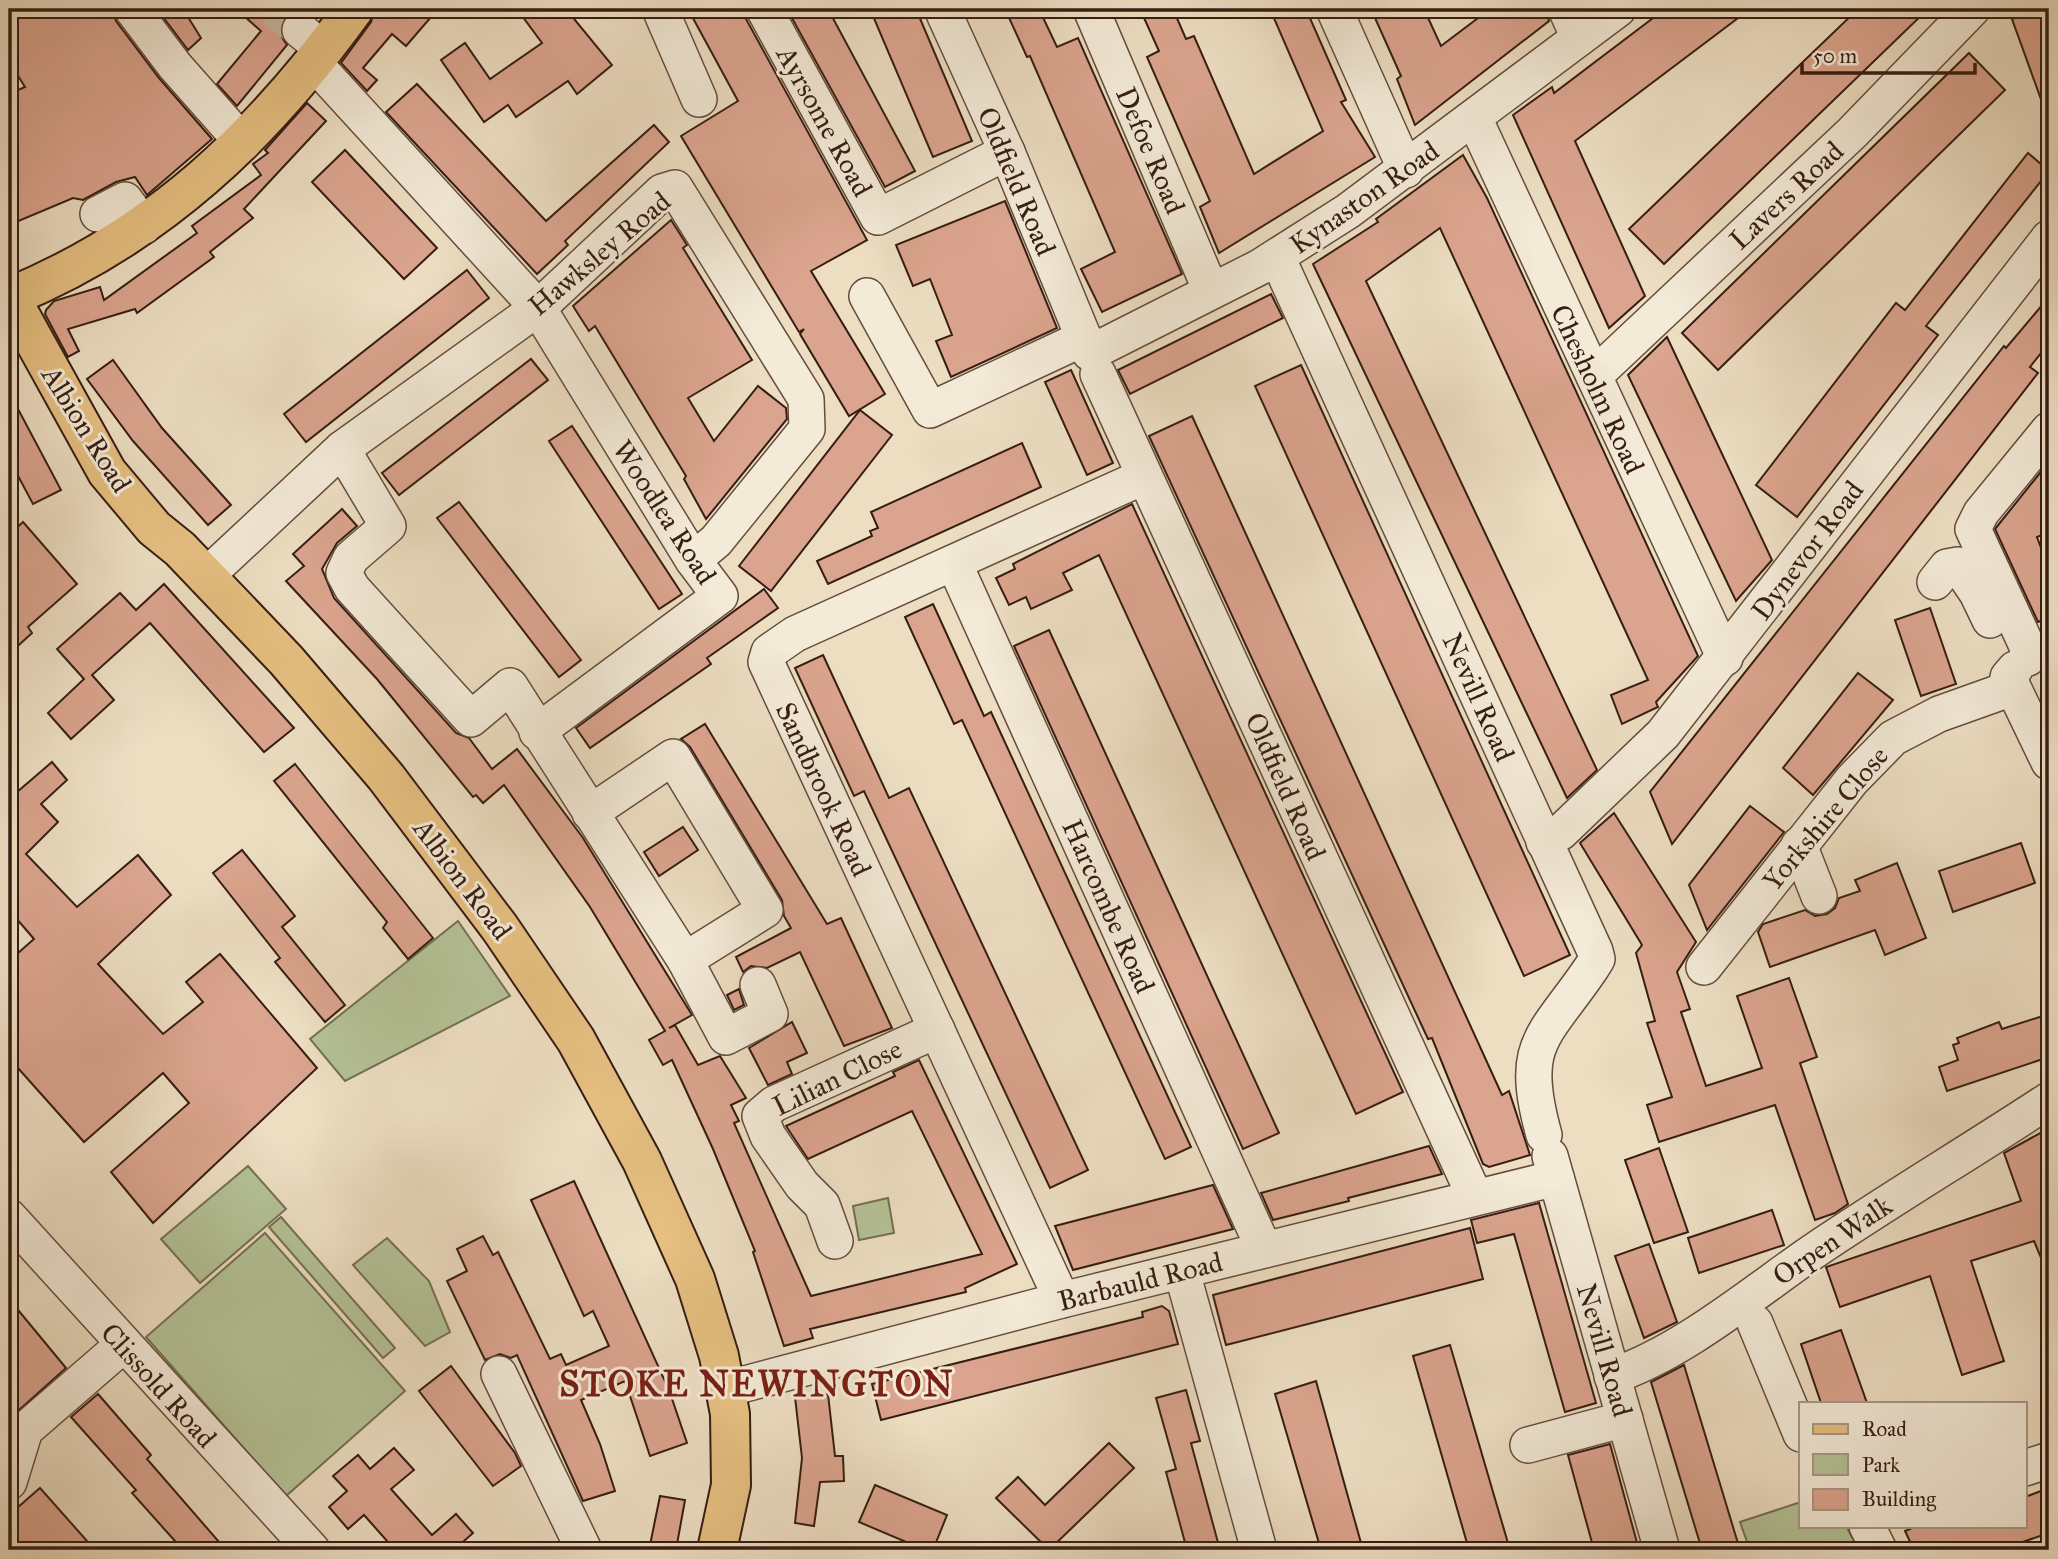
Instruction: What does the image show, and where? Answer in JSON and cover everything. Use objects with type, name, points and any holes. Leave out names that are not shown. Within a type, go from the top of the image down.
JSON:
[{"type":"main road","points":[[9,297],[103,253],[145,226],[243,143],[279,106],[313,48],[354,9]]},
{"type":"main road","name":"Albion Road","points":[[9,297],[107,472],[154,528],[180,549],[286,660],[386,777],[548,996],[642,1161],[695,1279],[710,1323],[726,1390],[730,1414],[731,1485],[717,1550]]},
{"type":"street","points":[[132,9],[175,66],[243,143]]},
{"type":"street","points":[[660,9],[699,99]]},
{"type":"street","name":"Ayrsome Road","points":[[764,9],[878,217],[1007,152]]},
{"type":"street","name":"Oldfield Road","points":[[942,9],[1007,152],[1143,477],[1475,1197]]},
{"type":"street","name":"Defoe Road","points":[[1091,9],[1211,291]]},
{"type":"street","points":[[1334,9],[1406,170]]},
{"type":"street","name":"Kynaston Road","points":[[867,296],[930,410],[1091,355],[1277,257],[1406,170],[1474,118],[1572,23],[1618,9]]},
{"type":"street","name":"Lavers Road","points":[[1594,376],[1852,133],[1972,9]]},
{"type":"street","name":"Woodlea Road","points":[[313,48],[538,308],[693,560],[720,596],[537,732]]},
{"type":"street","name":"Chesholm Road","points":[[1474,118],[1559,306],[1725,658]]},
{"type":"street","name":"Hawksley Road","points":[[205,577],[342,449],[538,308],[662,192],[675,188],[806,399],[807,429],[716,541],[693,560]]},
{"type":"street","points":[[98,214],[125,200],[145,226]]},
{"type":"street","name":"Dynevor Road","points":[[1544,842],[1561,832],[1663,734],[1725,658],[2049,237]]},
{"type":"street","name":"Nevill Road","points":[[1277,257],[1597,959],[1548,1024],[1539,1042],[1533,1064],[1533,1088],[1549,1155],[1662,1550]]},
{"type":"street","points":[[2049,430],[1981,513],[1973,529],[2026,646],[2049,762]]},
{"type":"street","points":[[342,449],[388,526],[351,558],[344,573],[352,588],[471,719],[510,685],[537,732],[685,960],[726,1037],[771,1014],[758,985]]},
{"type":"street","name":"Sandbrook Road","points":[[1062,1300],[766,662],[769,652],[795,634],[1143,477]]},
{"type":"street","name":"Harcombe Road","points":[[954,564],[1264,1249]]},
{"type":"street","points":[[1935,582],[1947,567],[1958,565],[1977,593],[2003,643],[2028,664]]},
{"type":"street","name":"Yorkshire Close","points":[[1704,967],[1852,780],[1893,738],[2028,664]]},
{"type":"street","points":[[590,813],[673,757],[765,910],[685,960]]},
{"type":"street","points":[[1799,845],[1819,896]]},
{"type":"street","name":"Lilian Close","points":[[835,1241],[822,1205],[802,1185],[768,1136],[760,1116],[774,1104],[937,1030]]},
{"type":"street","name":"Orpen Walk","points":[[1612,1376],[1640,1366],[1722,1315],[1899,1195],[2049,1100]]},
{"type":"street","name":"Barbauld Road","points":[[726,1390],[1062,1300],[1475,1197],[1549,1155]]},
{"type":"street","name":"Clissold Road","points":[[9,1217],[312,1550]]},
{"type":"street","points":[[1182,1272],[1259,1550]]},
{"type":"street","points":[[1755,1323],[1799,1429]]},
{"type":"street","points":[[9,1482],[25,1430],[123,1345]]},
{"type":"street","points":[[499,1374],[584,1550]]},
{"type":"street","points":[[1528,1445],[1625,1419]]},
{"type":"street","points":[[2026,1468],[2049,1460]]},
{"type":"street","points":[[1868,1528],[1879,1550]]},
{"type":"green space","points":[[458,921],[510,996],[345,1081],[310,1039]]},
{"type":"green space","points":[[248,1166],[286,1209],[200,1283],[161,1239]]},
{"type":"green space","points":[[888,1198],[894,1233],[859,1240],[853,1206]]},
{"type":"green space","points":[[281,1217],[395,1348],[383,1358],[269,1227]]},
{"type":"green space","points":[[265,1233],[405,1391],[286,1496],[146,1337]]},
{"type":"green space","points":[[387,1238],[429,1281],[450,1332],[425,1346],[353,1265]]},
{"type":"green space","points":[[1799,1503],[1799,1528],[1847,1528],[1859,1550],[1750,1550],[1740,1522]]},
{"type":"building","points":[[9,9],[112,9],[116,21],[159,78],[212,139],[147,195],[135,177],[116,182],[83,200],[73,198],[9,225],[9,94],[25,87],[9,61]]},
{"type":"building","points":[[157,9],[183,9],[201,38],[188,50]]},
{"type":"building","points":[[236,9],[316,9],[312,14],[294,11],[284,18],[281,36],[287,45],[237,106],[217,84],[261,31]]},
{"type":"building","points":[[375,9],[438,9],[406,46],[392,34],[363,68],[377,80],[367,91],[341,63],[371,22]]},
{"type":"building","points":[[517,9],[566,9],[612,65],[577,94],[568,81],[516,117],[508,105],[484,122],[441,60],[465,43],[490,79],[542,43]]},
{"type":"building","points":[[688,9],[744,9],[746,19],[867,240],[811,271],[885,394],[849,416],[800,334],[804,329],[799,332],[681,136],[738,101]]},
{"type":"building","points":[[787,9],[828,9],[915,171],[885,187]]},
{"type":"building","points":[[870,9],[916,9],[972,141],[933,157]]},
{"type":"building","points":[[1005,9],[1039,9],[1057,47],[1078,38],[1182,274],[1102,312],[1081,269],[1115,252],[1030,56],[1027,57]]},
{"type":"building","points":[[1140,9],[1173,9],[1186,39],[1194,36],[1254,174],[1323,131],[1270,9],[1306,9],[1346,100],[1341,102],[1375,157],[1219,253],[1200,207],[1210,201],[1147,57],[1159,51]]},
{"type":"building","points":[[1371,9],[1424,9],[1441,46],[1490,9],[1546,9],[1549,21],[1415,125],[1397,79],[1401,76]]},
{"type":"building","points":[[1665,9],[1750,9],[1575,141],[1645,296],[1609,328],[1513,115],[1552,87],[1554,93]]},
{"type":"building","points":[[1858,9],[1928,9],[1664,264],[1629,229]]},
{"type":"building","points":[[2049,9],[2047,116],[2012,19]]},
{"type":"building","points":[[1969,53],[2005,90],[1718,370],[1682,333]]},
{"type":"building","points":[[417,84],[546,221],[654,125],[669,142],[565,241],[568,245],[537,274],[386,112]]},
{"type":"building","points":[[307,103],[326,121],[244,209],[253,218],[210,252],[214,257],[137,313],[135,309],[68,329],[79,351],[68,357],[45,314],[54,301],[100,287],[104,300],[197,233],[192,226],[261,175],[253,164],[268,153],[265,150]]},
{"type":"building","points":[[345,150],[437,248],[404,279],[312,182]]},
{"type":"building","points":[[2028,153],[2049,171],[1926,326],[1938,335],[1797,517],[1756,485],[1896,303],[1905,310]]},
{"type":"building","points":[[1463,155],[1487,198],[1698,656],[1656,702],[1658,707],[1622,724],[1611,695],[1648,680],[1440,228],[1366,281],[1597,770],[1567,798],[1313,264],[1378,222],[1376,219]]},
{"type":"building","points":[[1005,201],[1057,328],[951,377],[936,341],[952,335],[930,279],[913,286],[896,245]]},
{"type":"building","points":[[671,220],[687,245],[683,248],[752,360],[688,398],[714,441],[758,386],[786,408],[787,419],[706,519],[684,479],[686,476],[595,326],[589,331],[573,306]]},
{"type":"building","points":[[467,270],[489,298],[306,442],[284,414]]},
{"type":"building","points":[[1271,294],[1283,318],[1130,394],[1118,370]]},
{"type":"building","points":[[2049,297],[2049,343],[2030,367],[2038,373],[1672,844],[1650,792],[2004,346],[2006,348]]},
{"type":"building","points":[[1667,337],[1772,560],[1736,601],[1628,375]]},
{"type":"building","points":[[531,359],[548,380],[399,495],[382,473]]},
{"type":"building","points":[[113,360],[162,428],[231,505],[208,525],[133,441],[87,379]]},
{"type":"building","points":[[1301,365],[1570,955],[1524,976],[1255,386]]},
{"type":"building","points":[[1071,370],[1113,463],[1087,475],[1045,382]]},
{"type":"building","points":[[9,392],[61,490],[33,504],[9,459]]},
{"type":"building","points":[[860,410],[892,435],[771,591],[739,566]]},
{"type":"building","points":[[1192,416],[1502,1095],[1509,1091],[1530,1155],[1489,1167],[1483,1164],[1432,1038],[1428,1039],[1149,436]]},
{"type":"building","points":[[572,426],[682,594],[659,609],[549,441]]},
{"type":"building","points":[[1022,443],[1041,487],[828,584],[817,561],[872,536],[870,531],[878,528],[871,512]]},
{"type":"building","points":[[2049,466],[2049,532],[2037,537],[2049,569],[2049,618],[2038,622],[1995,529],[2044,468]]},
{"type":"building","points":[[459,502],[581,660],[559,677],[437,518]]},
{"type":"building","points":[[1132,504],[1403,1092],[1356,1114],[1099,555],[1063,573],[1072,590],[1031,609],[1026,597],[1009,605],[996,578],[1015,569],[1013,564]]},
{"type":"building","points":[[342,509],[357,526],[337,543],[322,569],[334,598],[456,733],[469,738],[492,769],[517,749],[583,838],[692,1015],[669,1028],[675,1025],[698,1065],[720,1056],[746,1098],[731,1105],[739,1121],[734,1123],[811,1296],[982,1254],[912,1111],[808,1159],[786,1126],[895,1076],[893,1072],[919,1060],[1017,1264],[965,1288],[966,1292],[810,1329],[813,1338],[784,1346],[753,1252],[755,1251],[713,1149],[672,1060],[663,1065],[649,1040],[665,1031],[590,907],[504,785],[483,803],[476,795],[473,797],[377,679],[286,581],[304,566],[293,554]]},
{"type":"building","points":[[23,522],[77,584],[28,627],[32,633],[9,654],[9,535]]},
{"type":"building","points":[[164,584],[294,728],[264,752],[150,623],[92,675],[114,700],[71,739],[48,713],[84,679],[57,649],[120,593],[136,610]]},
{"type":"building","points":[[764,589],[778,608],[707,658],[711,664],[590,748],[576,728]]},
{"type":"building","points":[[933,604],[984,716],[991,712],[1191,1147],[1165,1159],[962,720],[954,724],[905,617]]},
{"type":"building","points":[[1930,608],[1956,684],[1921,696],[1895,620]]},
{"type":"building","points":[[1049,630],[1279,1133],[1243,1149],[1014,646]]},
{"type":"building","points":[[823,655],[889,798],[909,788],[1088,1170],[1050,1188],[864,791],[854,796],[795,668]]},
{"type":"building","points":[[1858,673],[1893,700],[1813,795],[1783,768]]},
{"type":"building","points":[[705,724],[827,924],[841,918],[892,1028],[844,1046],[800,952],[767,968],[751,966],[743,972],[736,957],[791,928],[784,916],[782,900],[690,747],[681,739]]},
{"type":"building","points":[[52,762],[67,780],[41,804],[58,822],[26,854],[77,907],[138,855],[171,895],[98,964],[163,1034],[203,1002],[186,982],[220,954],[317,1068],[153,1223],[111,1172],[189,1103],[163,1073],[84,1142],[9,1058],[9,961],[34,939],[9,910],[9,799]]},
{"type":"building","points":[[295,764],[433,938],[408,959],[383,928],[387,922],[274,781]]},
{"type":"building","points":[[1750,806],[1784,832],[1707,930],[1689,885]]},
{"type":"building","points":[[1614,813],[1696,942],[1677,972],[1690,1009],[1681,1012],[1706,1086],[1762,1068],[1737,996],[1789,978],[1817,1057],[1800,1063],[1848,1204],[1835,1213],[1815,1220],[1775,1105],[1659,1142],[1647,1105],[1672,1097],[1647,1023],[1655,1021],[1636,953],[1642,945],[1580,843]]},
{"type":"building","points":[[683,827],[698,850],[659,876],[644,852]]},
{"type":"building","points":[[2021,843],[2035,883],[1953,912],[1939,871]]},
{"type":"building","points":[[242,850],[295,916],[282,927],[345,1005],[325,1022],[275,962],[280,958],[213,873]]},
{"type":"building","points":[[1897,863],[1926,938],[1885,955],[1875,930],[1770,967],[1758,932],[1763,924],[1805,910],[1815,916],[1827,914],[1835,908],[1839,898],[1860,891],[1855,880]]},
{"type":"building","points":[[739,989],[744,1005],[734,1010],[727,995]]},
{"type":"building","points":[[2049,1014],[2049,1057],[1947,1091],[1939,1067],[1958,1060],[1953,1045],[1959,1043],[1957,1038],[1999,1022],[2002,1029]]},
{"type":"building","points":[[792,1022],[807,1053],[787,1062],[792,1074],[768,1085],[749,1048]]},
{"type":"building","points":[[2044,1131],[2049,1147],[2049,1277],[2034,1241],[1971,1261],[2004,1361],[1962,1375],[1930,1276],[1840,1307],[1826,1267],[2021,1201],[2004,1153]]},
{"type":"building","points":[[1429,1146],[1442,1174],[1348,1198],[1349,1201],[1273,1220],[1261,1193]]},
{"type":"building","points":[[1659,1148],[1688,1232],[1654,1243],[1625,1160]]},
{"type":"building","points":[[574,1181],[669,1390],[687,1443],[650,1456],[625,1381],[581,1400],[600,1444],[615,1491],[583,1501],[517,1355],[511,1358],[500,1354],[485,1360],[447,1281],[467,1271],[457,1249],[483,1236],[493,1255],[498,1252],[550,1359],[561,1354],[566,1365],[609,1346],[593,1311],[584,1316],[531,1200]]},
{"type":"building","points":[[1213,1185],[1233,1229],[1073,1270],[1055,1226]]},
{"type":"building","points":[[1539,1203],[1596,1403],[1565,1412],[1514,1234],[1477,1243],[1471,1220]]},
{"type":"building","points":[[1772,1210],[1784,1245],[1699,1273],[1688,1238]]},
{"type":"building","points":[[1470,1228],[1483,1279],[1226,1345],[1213,1295]]},
{"type":"building","points":[[1649,1244],[1677,1322],[1644,1338],[1615,1256]]},
{"type":"building","points":[[9,1299],[66,1368],[9,1419]]},
{"type":"building","points":[[1162,1306],[1169,1311],[1178,1344],[881,1420],[872,1384],[1143,1317],[1142,1312]]},
{"type":"building","points":[[1841,1330],[1867,1402],[1821,1402],[1801,1344]]},
{"type":"building","points":[[1450,1345],[1510,1550],[1469,1550],[1413,1356]]},
{"type":"building","points":[[1684,1365],[1740,1550],[1702,1550],[1651,1382]]},
{"type":"building","points":[[451,1366],[515,1453],[521,1466],[493,1486],[419,1391]]},
{"type":"building","points":[[1316,1381],[1363,1550],[1321,1550],[1275,1394]]},
{"type":"building","points":[[1186,1390],[1200,1441],[1191,1443],[1220,1550],[1187,1550],[1166,1472],[1176,1469],[1156,1398]]},
{"type":"building","points":[[98,1394],[151,1455],[147,1459],[226,1550],[183,1550],[132,1493],[136,1490],[71,1417]]},
{"type":"building","points":[[828,1394],[835,1456],[843,1456],[844,1481],[820,1482],[814,1526],[795,1523],[802,1458],[795,1397]]},
{"type":"building","points":[[1109,1443],[1134,1468],[1049,1550],[996,1498],[1018,1477],[1045,1505]]},
{"type":"building","points":[[1610,1444],[1639,1550],[1594,1550],[1568,1455]]},
{"type":"building","points":[[394,1448],[414,1470],[391,1489],[432,1535],[456,1514],[473,1533],[454,1550],[395,1550],[364,1515],[348,1529],[329,1507],[347,1491],[333,1476],[358,1455],[370,1469]]},
{"type":"building","points":[[875,1485],[947,1515],[933,1550],[925,1550],[859,1522]]},
{"type":"building","points":[[40,1488],[95,1550],[9,1550],[9,1515]]},
{"type":"building","points":[[2049,1488],[2049,1533],[1999,1550],[1914,1550],[1905,1531],[1912,1528],[2026,1528],[2026,1497]]},
{"type":"building","points":[[660,1496],[685,1500],[676,1550],[649,1550]]},
{"type":"tunnel","points":[[273,9],[300,30]]},
{"type":"district","name":"STOKE NEWINGTON","points":[[757,1384]]}]
